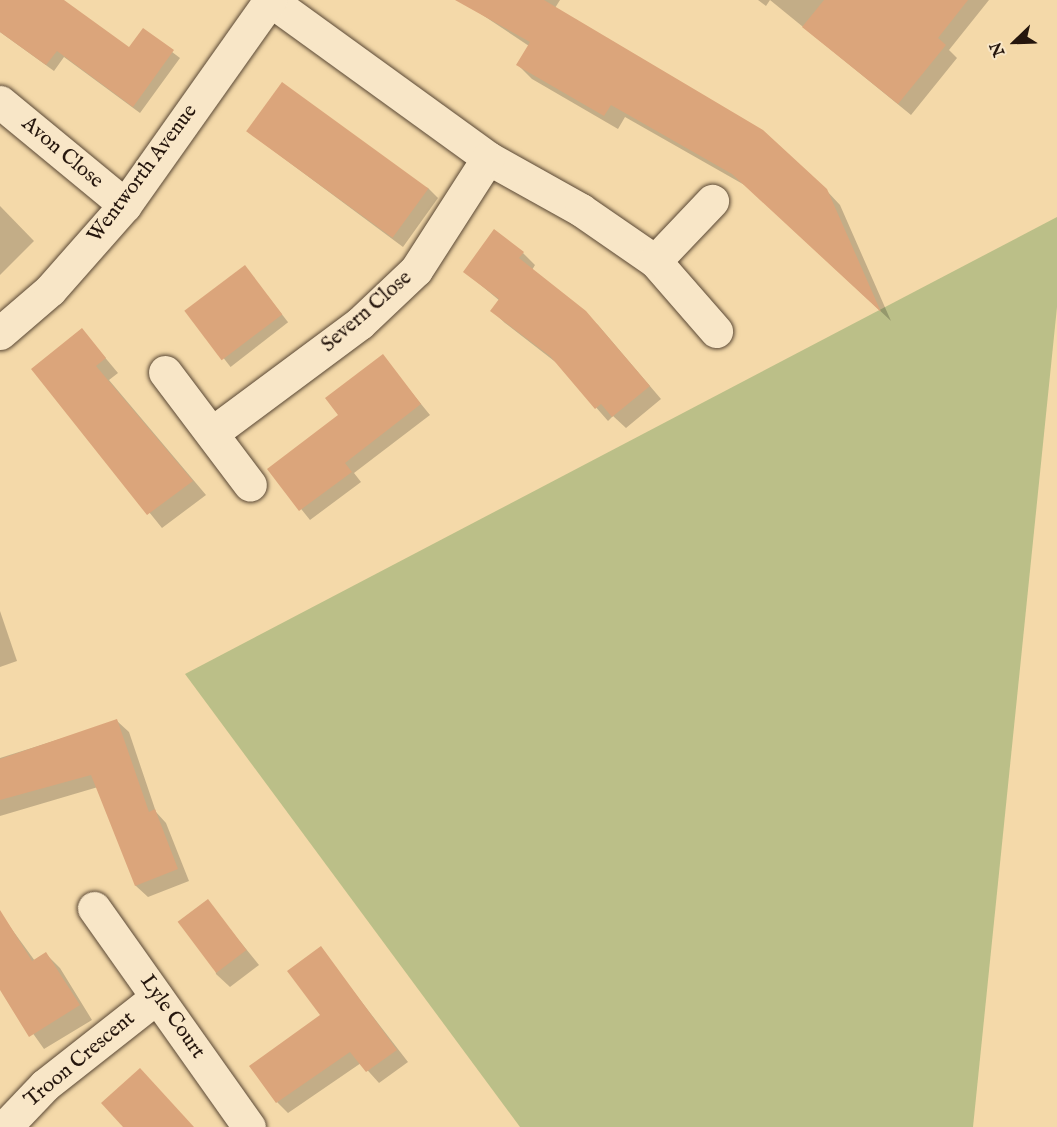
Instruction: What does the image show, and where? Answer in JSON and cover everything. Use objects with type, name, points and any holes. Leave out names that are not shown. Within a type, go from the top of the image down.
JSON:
[{"type":"street","points":[[270,0],[488,158],[580,210],[655,261],[716,331]]},
{"type":"street","name":"Wentworth Avenue","points":[[0,333],[50,290],[125,205],[270,0]]},
{"type":"street","name":"Avon Close","points":[[0,102],[125,205]]},
{"type":"street","name":"Severn Close","points":[[212,433],[360,323],[416,270],[488,158]]},
{"type":"street","points":[[655,261],[712,201]]},
{"type":"street","points":[[165,372],[250,485]]},
{"type":"street","name":"Lyle Court","points":[[94,908],[249,1127]]},
{"type":"street","name":"Troon Crescent","points":[[5,1127],[45,1085],[157,997]]},
{"type":"green space","points":[[1057,217],[1057,307],[973,1127],[520,1127],[185,674]]},
{"type":"building","points":[[0,0],[64,0],[129,47],[143,28],[174,50],[133,107],[57,51],[46,65],[0,32]]},
{"type":"building","points":[[455,0],[544,0],[763,130],[827,189],[881,312],[732,174],[611,105],[604,116],[516,65],[530,42]]},
{"type":"building","points":[[824,0],[968,0],[938,38],[946,45],[898,104],[802,27]]},
{"type":"building","points":[[282,82],[428,188],[393,238],[246,131]]},
{"type":"building","points":[[494,229],[524,252],[519,258],[586,311],[650,386],[612,417],[601,404],[595,409],[550,356],[490,311],[499,299],[463,272]]},
{"type":"building","points":[[245,265],[282,315],[222,360],[184,311]]},
{"type":"building","points":[[82,328],[106,358],[96,366],[193,481],[147,515],[31,369]]},
{"type":"building","points":[[383,354],[421,404],[345,463],[352,472],[299,511],[267,469],[338,415],[325,398]]},
{"type":"building","points":[[117,719],[149,812],[155,809],[178,869],[135,886],[91,775],[0,800],[0,759]]},
{"type":"building","points":[[208,899],[247,950],[216,973],[178,922]]},
{"type":"building","points":[[0,910],[32,961],[46,952],[80,1005],[29,1037],[0,990]]},
{"type":"building","points":[[321,946],[397,1050],[366,1072],[350,1052],[276,1103],[249,1066],[320,1015],[287,971]]},
{"type":"building","points":[[140,1068],[194,1127],[123,1127],[101,1103]]}]
